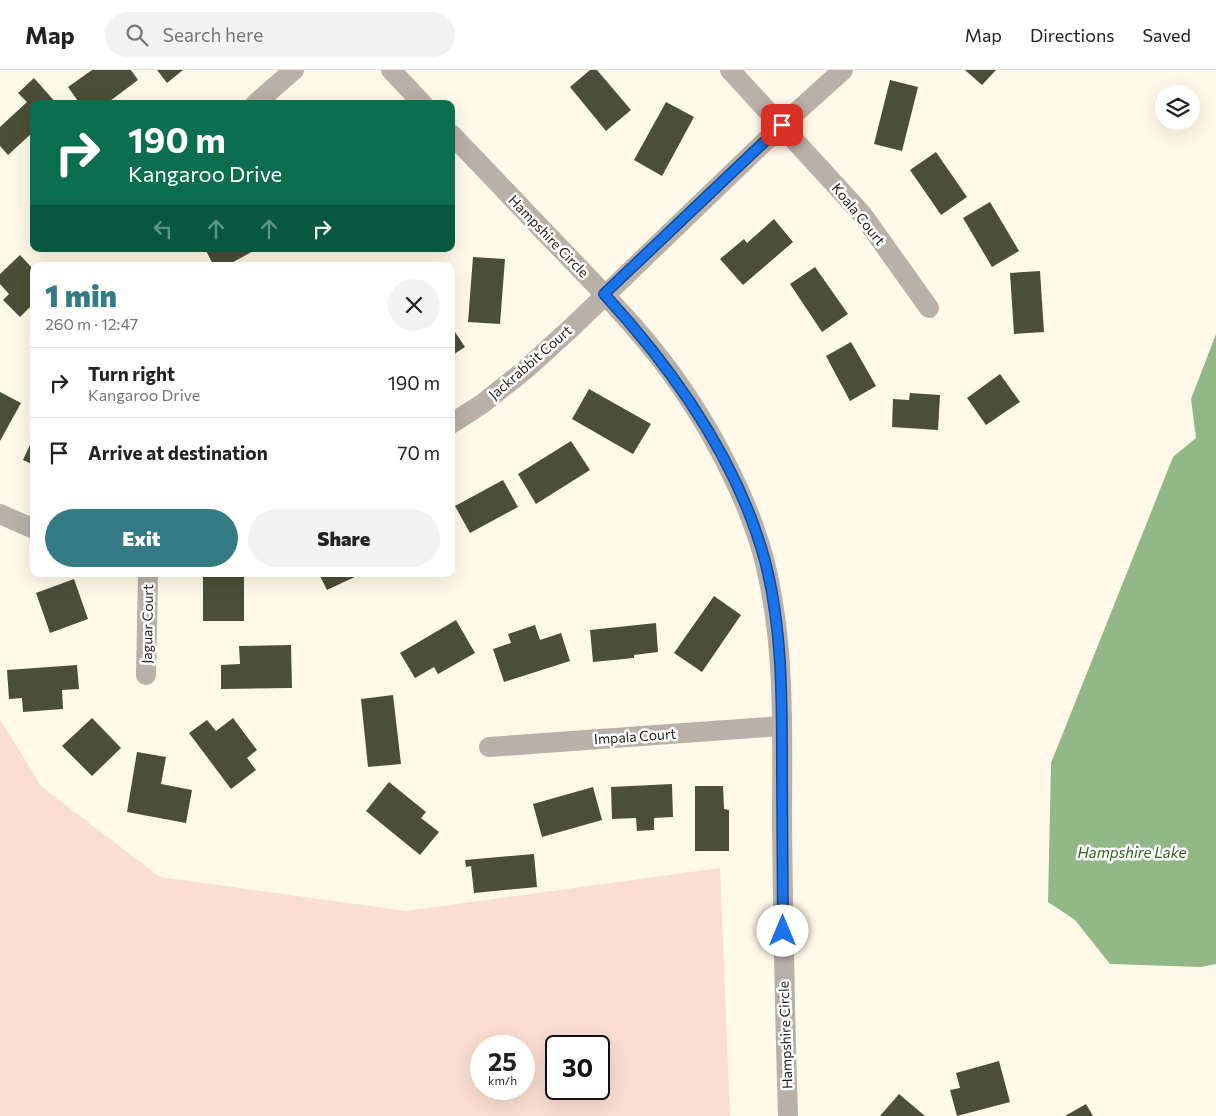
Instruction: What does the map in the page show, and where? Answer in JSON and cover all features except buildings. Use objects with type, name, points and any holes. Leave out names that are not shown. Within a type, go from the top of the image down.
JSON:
[{"type":"street","points":[[260,100],[294,70]]},
{"type":"street","points":[[391,70],[419,100]]},
{"type":"street","name":"Koala Court","points":[[730,70],[862,214],[929,308]]},
{"type":"street","name":"Jackrabbit Court","points":[[455,421],[482,404],[525,370],[782,125],[843,70]]},
{"type":"street","name":"Hampshire Circle","points":[[455,138],[604,294],[645,340],[684,391],[719,452],[749,515],[764,561],[775,612],[780,670],[783,968],[788,1116]]},
{"type":"street","points":[[0,514],[30,527]]},
{"type":"street","name":"Jaguar Court","points":[[146,675],[148,577]]},
{"type":"street","name":"Impala Court","points":[[489,747],[782,726]]},
{"type":"shaded area","points":[[0,720],[42,787],[160,877],[406,911],[720,868],[730,1116],[0,1116]]},
{"type":"water","name":"Hampshire Lake","points":[[1216,334],[1216,964],[1201,967],[1110,964],[1075,920],[1048,902],[1051,763],[1173,457],[1196,438],[1191,399]]},
{"type":"route","points":[[782,125],[604,294],[665,365],[698,414],[719,452],[749,515],[764,561],[775,612],[780,670],[783,931]]}]
